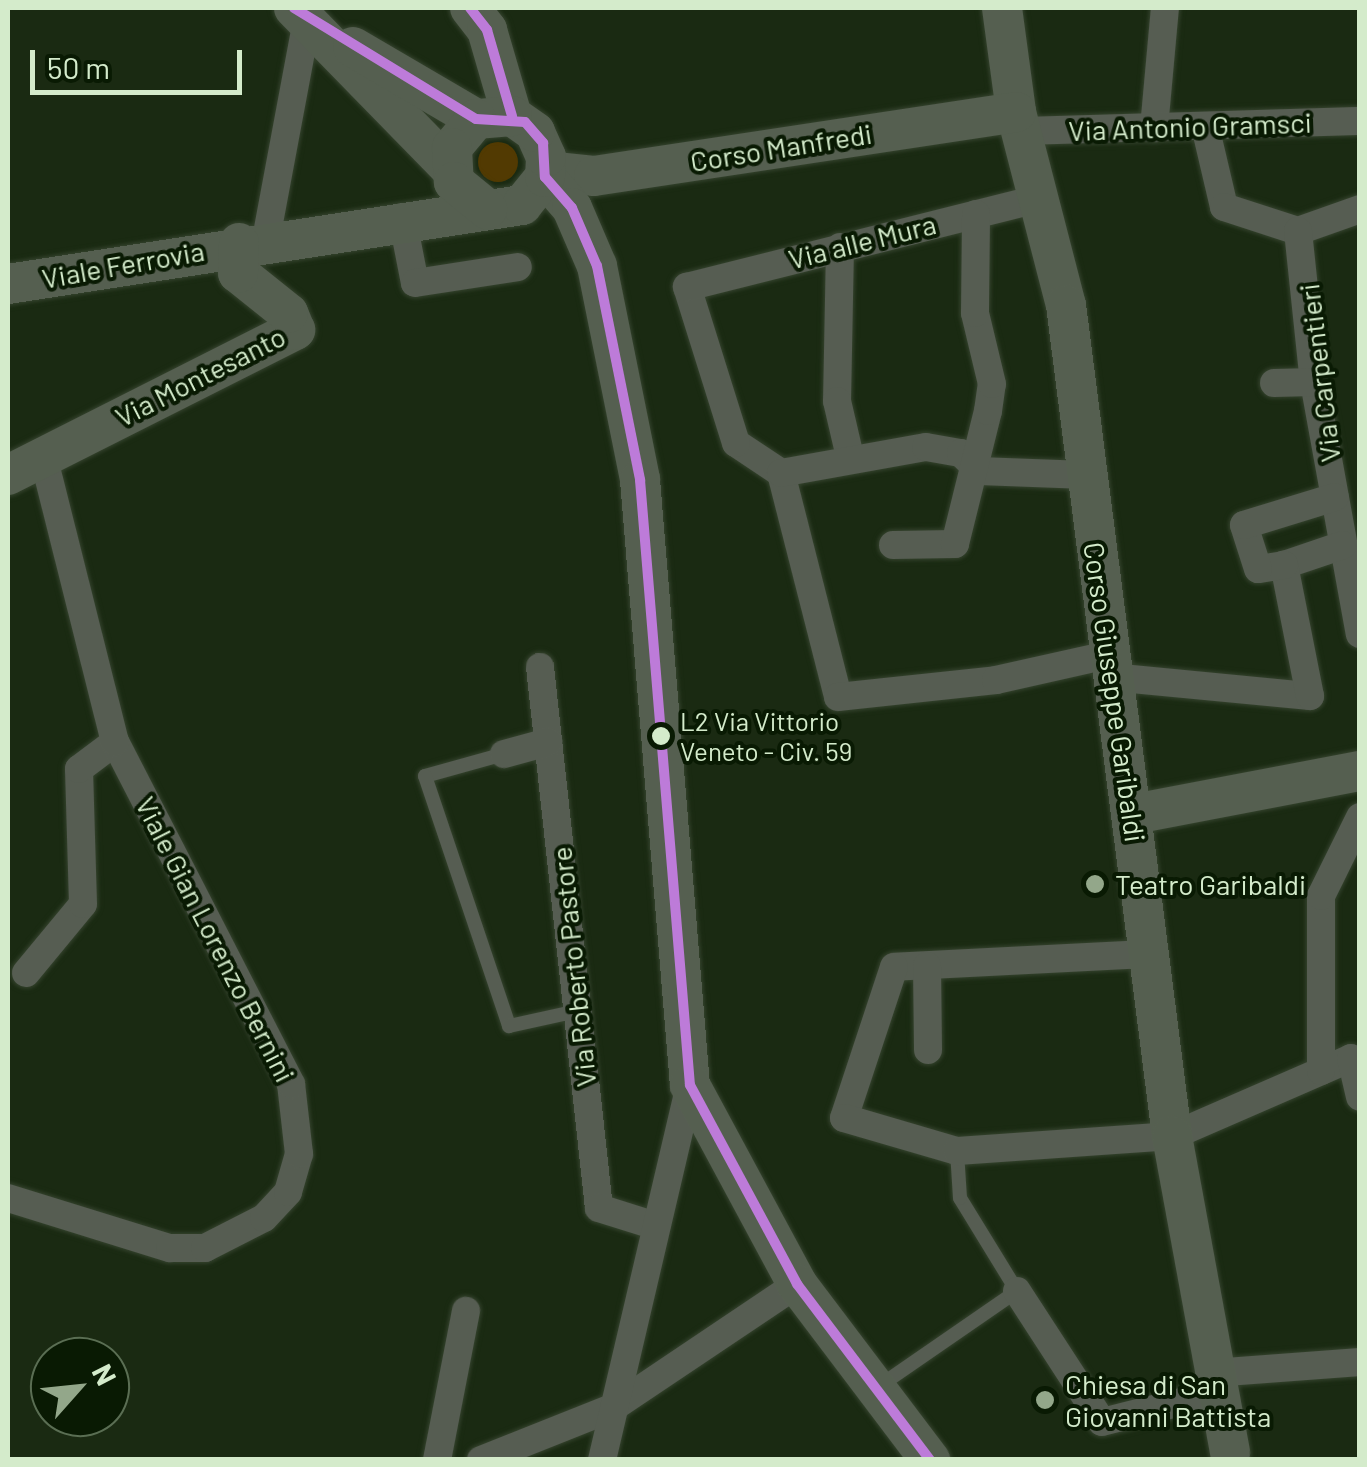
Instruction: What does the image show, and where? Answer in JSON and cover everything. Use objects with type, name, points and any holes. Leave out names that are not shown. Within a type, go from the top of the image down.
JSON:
[{"type":"main road","points":[[470,8],[487,30],[494,118]]},
{"type":"main road","name":"Corso Giuseppe Garibaldi","points":[[1002,8],[1019,122],[1066,305],[1110,666],[1134,814],[1147,954],[1172,1136],[1230,1453]]},
{"type":"main road","points":[[300,13],[494,118],[536,132],[545,174],[572,208],[596,266],[640,480],[690,1085],[798,1284],[930,1460]]},
{"type":"main road","points":[[300,13],[450,168],[462,194],[486,210],[522,205],[545,174]]},
{"type":"main road","points":[[402,217],[450,168],[460,132],[494,118]]},
{"type":"main road","name":"Corso Manfredi","points":[[545,174],[594,176],[1019,122]]},
{"type":"main road","name":"Viale Ferrovia","points":[[8,284],[402,217],[486,210]]},
{"type":"main road","name":"Via Montesanto","points":[[8,475],[295,330],[288,313],[238,273],[252,241]]},
{"type":"main road","points":[[1134,814],[1360,771]]},
{"type":"street","points":[[1154,128],[1165,11]]},
{"type":"street","points":[[252,241],[300,13]]},
{"type":"street","name":"Via Antonio Gramsci","points":[[1019,122],[1154,128],[1360,122]]},
{"type":"street","points":[[1205,126],[1224,207],[1298,230],[1360,209]]},
{"type":"street","name":"Via alle Mura","points":[[781,472],[736,443],[687,287],[1038,199]]},
{"type":"street","points":[[893,544],[955,544],[992,384],[975,313],[976,214]]},
{"type":"street","points":[[402,217],[415,283],[518,267]]},
{"type":"street","name":"Via Carpentieri","points":[[1298,230],[1314,382],[1360,634]]},
{"type":"street","points":[[840,246],[838,401],[850,457]]},
{"type":"street","points":[[1274,383],[1314,382]]},
{"type":"street","points":[[1086,475],[1024,478],[926,448],[850,457],[781,472],[838,697],[1110,666],[1310,696],[1284,565]]},
{"type":"street","name":"Viale Gian Lorenzo Bernini","points":[[8,1198],[170,1248],[205,1248],[264,1218],[288,1192],[299,1154],[291,1084],[115,742],[44,456]]},
{"type":"street","points":[[1334,497],[1244,525],[1258,569],[1284,565],[1343,545]]},
{"type":"street","name":"Via Roberto Pastore","points":[[540,667],[598,1208],[656,1226]]},
{"type":"street","points":[[26,973],[83,904],[79,769],[115,742]]},
{"type":"street","points":[[504,754],[548,742]]},
{"type":"street","points":[[1321,1071],[1321,896],[1360,817]]},
{"type":"street","points":[[1147,954],[894,967],[844,1118],[957,1152],[1172,1136],[1351,1058],[1360,1097]]},
{"type":"street","points":[[928,966],[928,1050]]},
{"type":"street","points":[[602,1460],[690,1085]]},
{"type":"street","points":[[481,1460],[614,1407],[798,1284]]},
{"type":"street","points":[[1016,1291],[1102,1422],[1215,1383],[1360,1362]]},
{"type":"street","points":[[438,1460],[466,1311]]},
{"type":"lane","points":[[504,754],[425,776],[509,1026],[577,1011]]},
{"type":"lane","points":[[874,1389],[1016,1291],[960,1198],[957,1152]]},
{"type":"shaded area","points":[[498,142],[512,148],[518,162],[512,176],[498,182],[484,176],[478,162],[484,148]]},
{"type":"transit line","points":[[294,8],[476,119],[525,122],[543,143],[545,177],[572,208],[597,266],[640,480],[690,1085],[797,1284],[930,1460]]},
{"type":"transit line","points":[[470,8],[487,30],[512,116]]},
{"type":"place","name":"L2 Via Vittorio Veneto - Civ. 59","points":[[661,736]]},
{"type":"place","name":"Teatro Garibaldi","points":[[1095,884]]},
{"type":"place","name":"Chiesa di San Giovanni Battista","points":[[1045,1400]]}]
